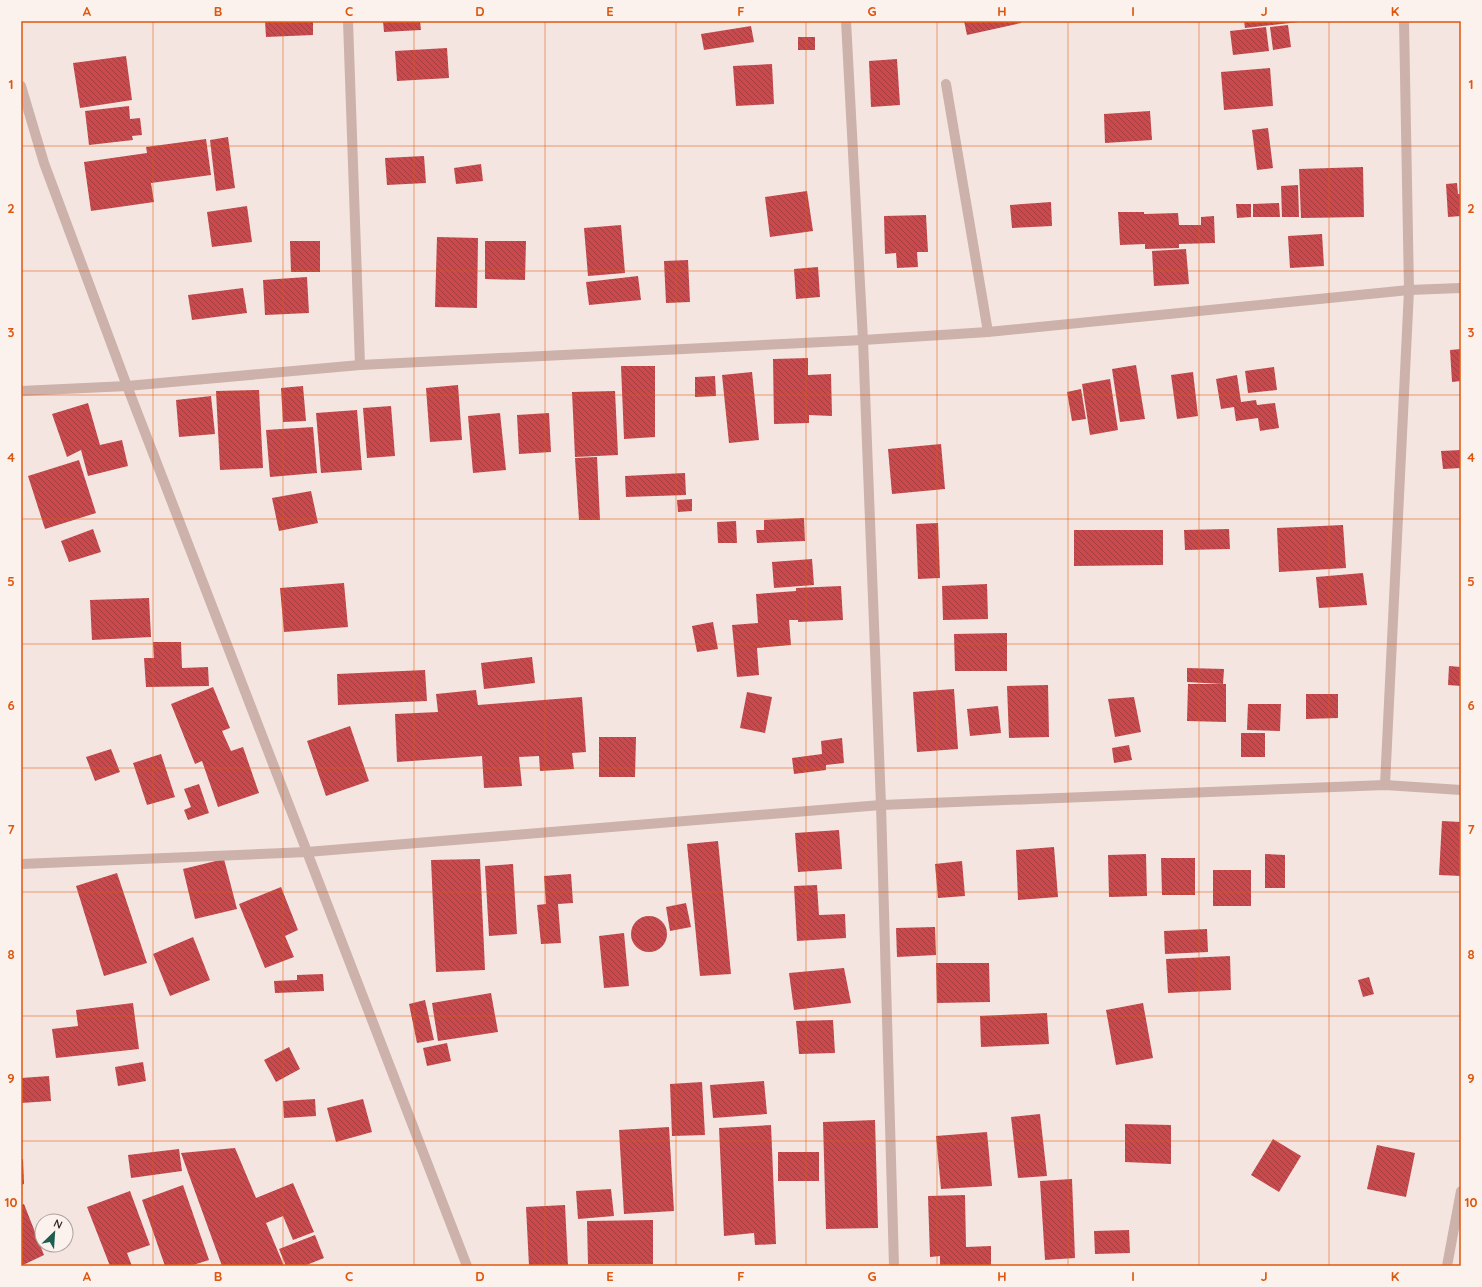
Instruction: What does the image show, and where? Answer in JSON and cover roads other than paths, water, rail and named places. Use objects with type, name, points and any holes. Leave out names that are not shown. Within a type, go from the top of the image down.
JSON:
[{"type":"street","points":[[348,21],[360,365]]},
{"type":"street","points":[[846,21],[863,340],[881,805],[894,1266]]},
{"type":"street","points":[[1385,785],[1409,290],[1404,21]]},
{"type":"street","points":[[946,84],[988,332]]},
{"type":"street","points":[[21,86],[44,163],[127,386],[467,1266]]},
{"type":"street","points":[[21,391],[127,386],[360,365],[863,340],[988,332],[1409,290],[1461,288]]},
{"type":"street","points":[[21,864],[307,852],[881,805],[1385,785],[1461,790]]},
{"type":"street","points":[[1448,1266],[1461,1191]]}]
